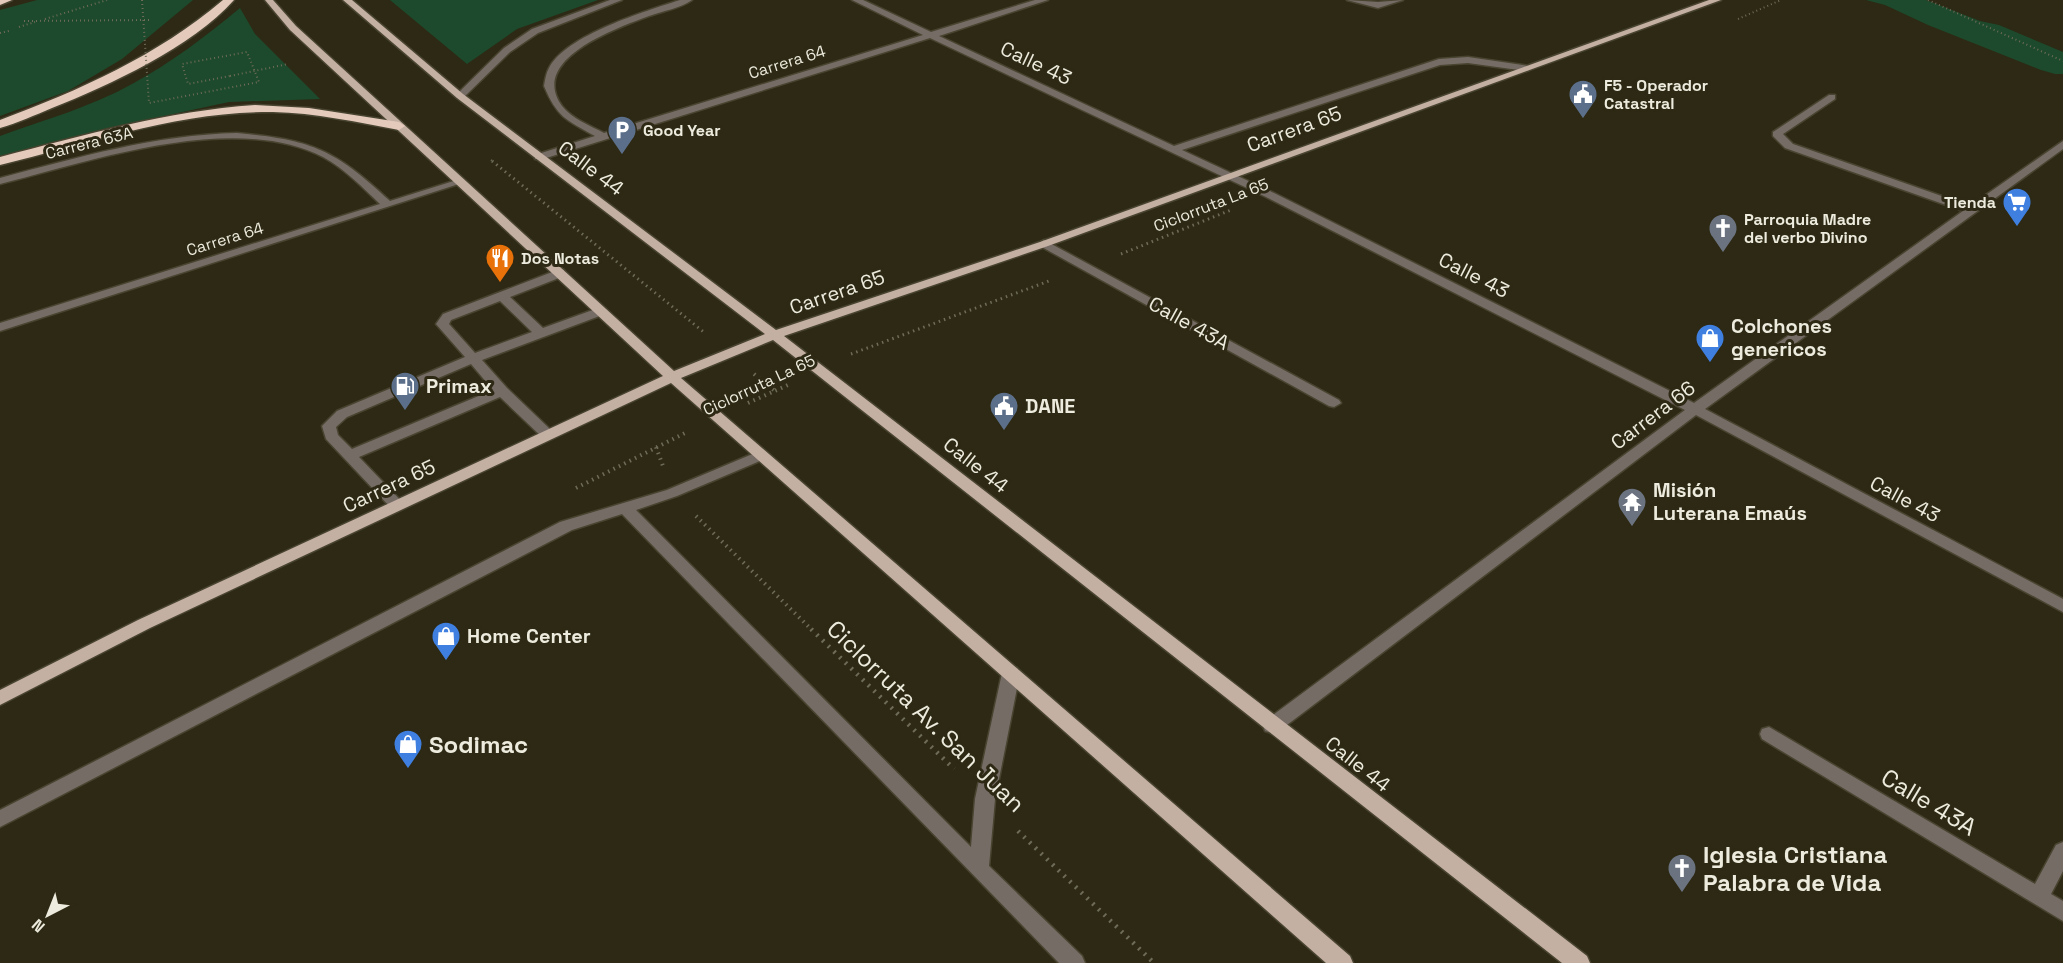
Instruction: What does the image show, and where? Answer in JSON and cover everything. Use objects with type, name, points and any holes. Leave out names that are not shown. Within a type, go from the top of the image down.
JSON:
[{"type":"highway","points":[[0,2],[7,0]]},
{"type":"highway","points":[[0,124],[58,102],[118,74],[192,31],[229,0]]},
{"type":"highway","points":[[0,161],[166,120],[218,111],[285,109],[399,126]]},
{"type":"main road","points":[[269,0],[293,28],[672,377],[1342,963]]},
{"type":"main road","name":"Calle 44","points":[[347,0],[460,96],[774,335],[1272,726],[1579,963]]},
{"type":"main road","name":"Carrera 65","points":[[0,698],[144,624],[672,377],[774,335],[1044,244],[1228,175],[1717,0]]},
{"type":"street","points":[[460,96],[507,50],[534,31],[618,0]]},
{"type":"street","name":"Calle 44","points":[[603,137],[557,108],[548,91],[547,79],[551,70],[560,58],[577,45],[688,0]]},
{"type":"street","name":"Calle 43","points":[[856,0],[1270,195],[1695,409],[2063,606]]},
{"type":"street","name":"Carrera 64","points":[[539,157],[1044,0]]},
{"type":"street","points":[[1351,0],[1378,5],[1399,0]]},
{"type":"street","points":[[1173,149],[1439,62],[1468,60],[1526,68]]},
{"type":"street","points":[[1832,97],[1777,134],[1781,140],[1789,146],[1975,207]]},
{"type":"street","name":"Carrera 63A","points":[[0,181],[118,150],[186,139],[239,137],[284,142],[317,151],[347,168],[388,205]]},
{"type":"street","name":"Carrera 66","points":[[1272,726],[1695,409],[2063,144]]},
{"type":"street","points":[[1914,181],[1975,207]]},
{"type":"street","name":"Carrera 64","points":[[0,327],[460,182]]},
{"type":"street","name":"Calle 43A","points":[[1044,244],[1334,403]]},
{"type":"street","points":[[548,435],[502,391],[442,324],[447,317],[560,273]]},
{"type":"street","points":[[502,296],[540,333]]},
{"type":"street","points":[[398,506],[331,436],[328,426],[342,414],[472,359],[601,311]]},
{"type":"street","points":[[349,456],[502,391]]},
{"type":"street","points":[[0,819],[566,526],[672,493],[762,455]]},
{"type":"street","points":[[624,507],[1074,963]]},
{"type":"street","points":[[979,869],[985,800],[1011,673]]},
{"type":"street","name":"Calle 43A","points":[[1769,734],[2063,912]]},
{"type":"street","points":[[2039,897],[2063,851]]},
{"type":"path","points":[[0,33],[107,0]]},
{"type":"path","points":[[142,0],[149,103],[259,82],[247,52],[182,64],[188,84],[230,76],[293,63]]},
{"type":"path","points":[[1729,22],[1781,0]]},
{"type":"path","points":[[1928,0],[2063,61]]},
{"type":"path","points":[[20,21],[159,20]]},
{"type":"path","name":"Ciclorruta La 65","points":[[656,447],[852,354],[1087,267],[1270,195]]},
{"type":"path","name":"Ciclorruta Av. San Juan","points":[[672,493],[1154,963]]},
{"type":"green space","points":[[37,0],[193,0],[122,59],[68,91],[0,116],[0,10]]},
{"type":"green space","points":[[390,0],[598,0],[517,29],[467,64]]},
{"type":"green space","points":[[1866,0],[1926,0],[1980,21],[1999,25],[2063,52],[2063,74],[2041,70],[1928,25],[1885,5]]},
{"type":"green space","points":[[240,8],[255,34],[320,99],[229,102],[108,128],[0,156],[0,136],[84,106],[132,84],[188,49]]},
{"type":"place","name":"F5 - Operador Catastral","points":[[1583,120]]},
{"type":"place","name":"Good Year","points":[[622,156]]},
{"type":"place","name":"Tienda","points":[[2017,228]]},
{"type":"place","name":"Parroquia Madre del verbo Divino","points":[[1723,254]]},
{"type":"place","name":"Dos Notas","points":[[500,284]]},
{"type":"place","name":"Colchones genericos","points":[[1710,364]]},
{"type":"place","name":"Primax","points":[[405,412]]},
{"type":"place","name":"DANE","points":[[1004,432]]},
{"type":"place","name":"Misión Luterana Emaús","points":[[1632,528]]},
{"type":"place","name":"Home Center","points":[[446,662]]},
{"type":"place","name":"Sodimac","points":[[408,770]]},
{"type":"place","name":"Iglesia Cristiana Palabra de Vida","points":[[1682,894]]}]
